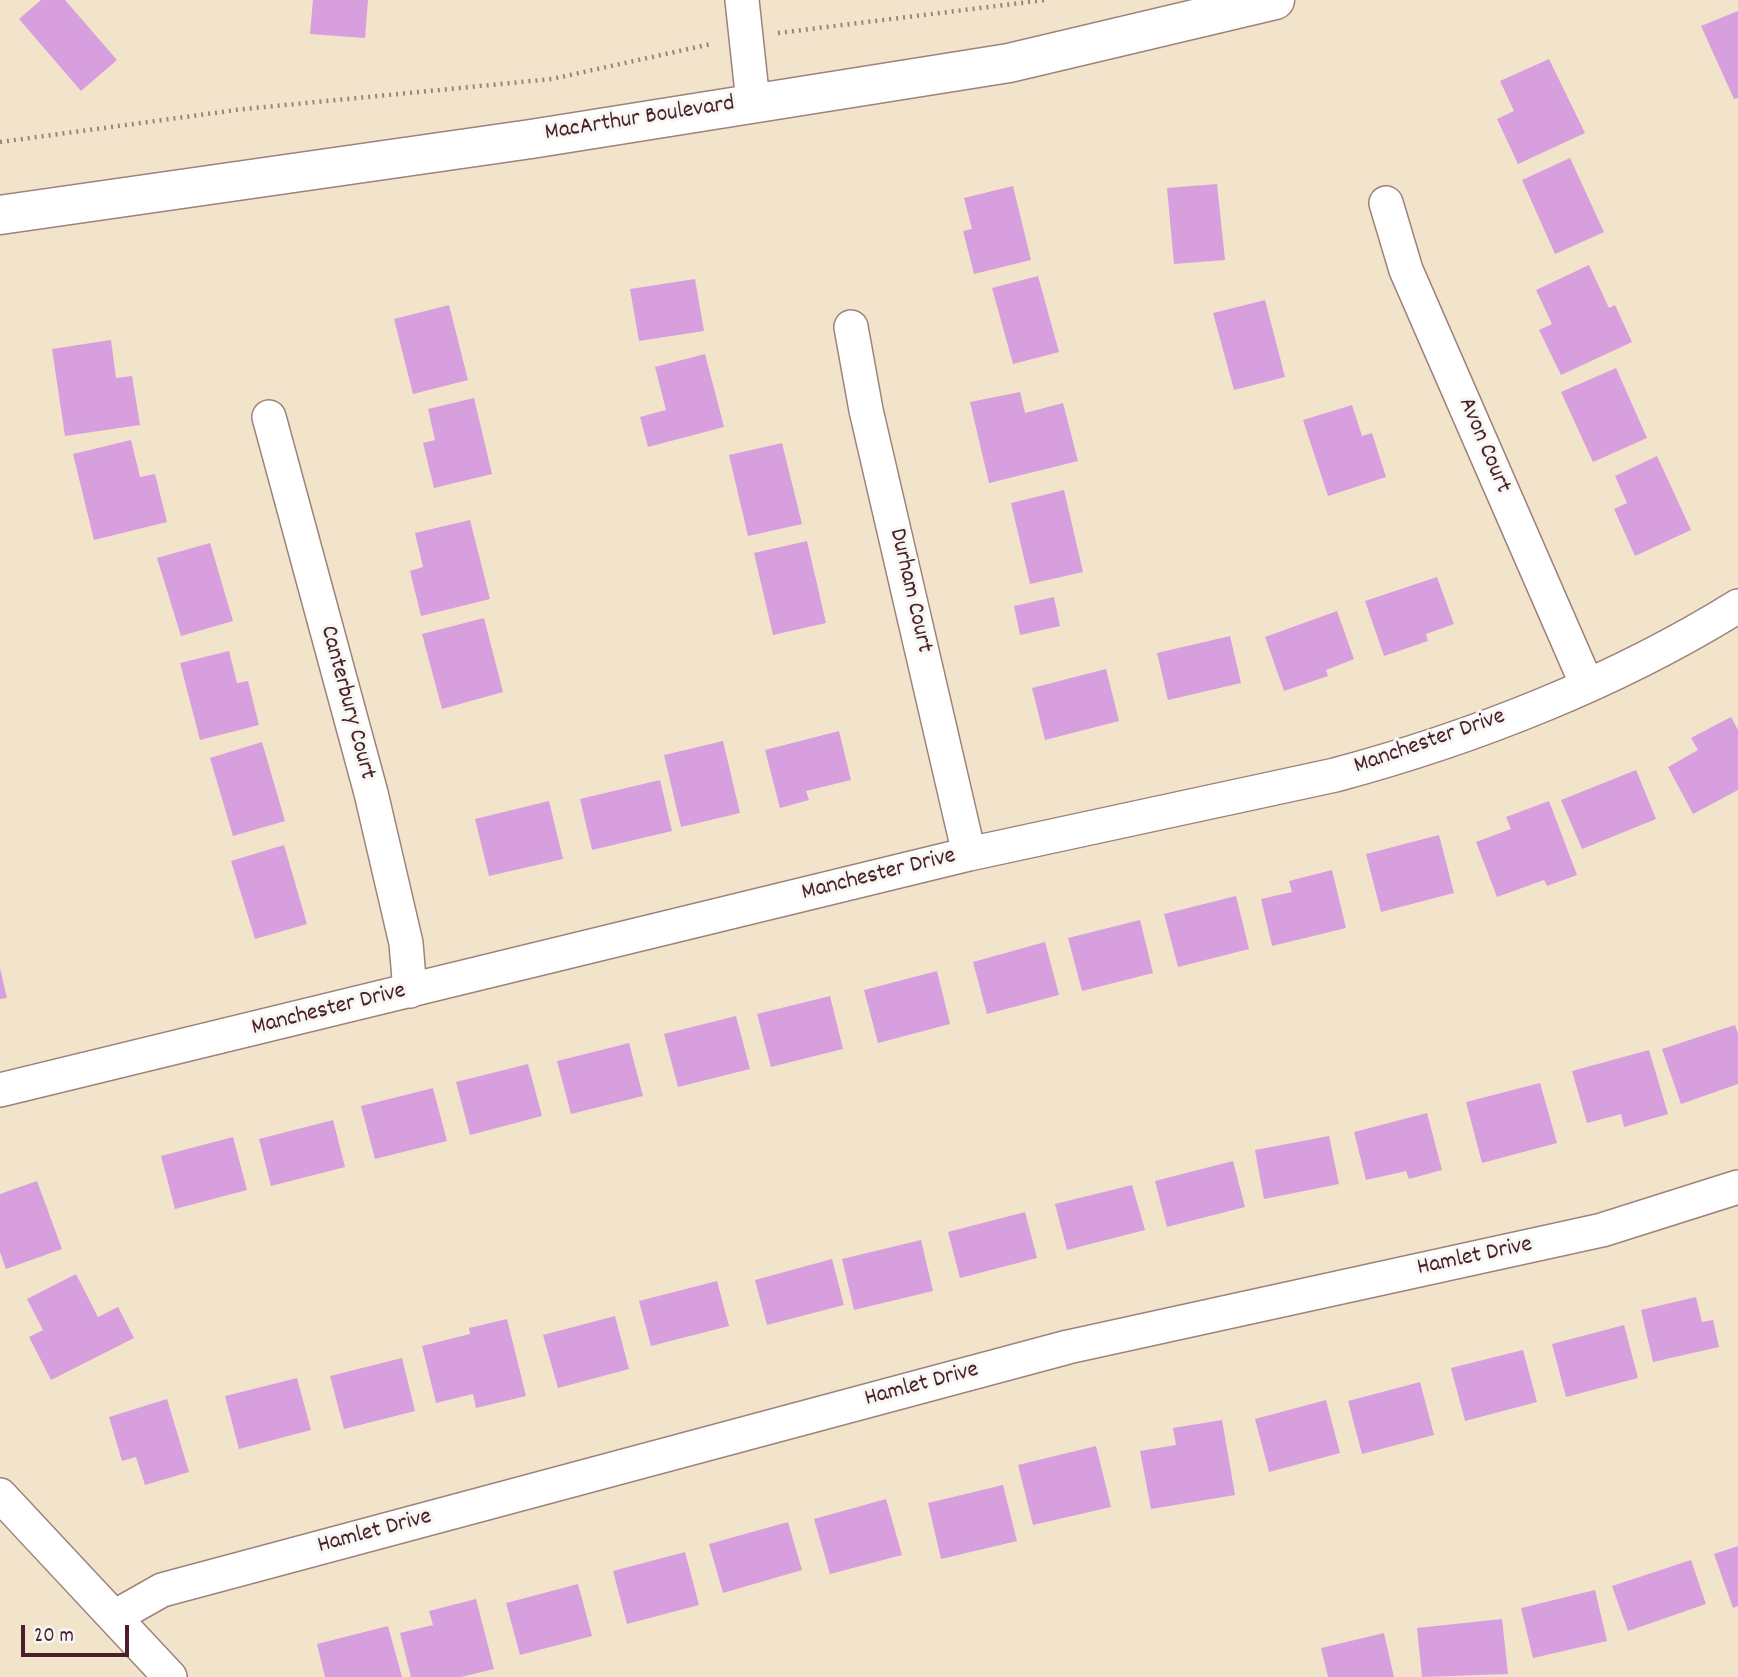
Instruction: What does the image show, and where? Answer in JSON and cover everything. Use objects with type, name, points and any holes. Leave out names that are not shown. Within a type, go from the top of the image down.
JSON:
[{"type":"street","points":[[742,0],[753,102]]},
{"type":"street","name":"MacArthur Boulevard","points":[[0,215],[531,139],[1009,63],[1276,0]]},
{"type":"street","name":"Avon Court","points":[[1387,203],[1406,270],[1587,685]]},
{"type":"street","name":"Durham Court","points":[[851,327],[866,410],[969,854]]},
{"type":"street","name":"Canterbury Court","points":[[269,417],[371,793],[406,943],[410,991]]},
{"type":"street","name":"Manchester Drive","points":[[0,1090],[969,854],[1335,775],[1392,760],[1452,741],[1587,685],[1738,606]]},
{"type":"street","name":"Hamlet Drive","points":[[116,1616],[162,1590],[1054,1351],[1602,1230],[1738,1187]]},
{"type":"street","points":[[0,1495],[116,1616],[170,1677]]},
{"type":"path","points":[[0,142],[244,109],[552,79],[747,38],[1045,0]]},
{"type":"building","points":[[41,0],[65,0],[117,60],[81,91],[19,19]]},
{"type":"building","points":[[313,0],[368,0],[365,38],[310,34]]},
{"type":"building","points":[[1738,11],[1738,98],[1734,99],[1701,26]]},
{"type":"building","points":[[1549,59],[1585,133],[1518,164],[1497,119],[1514,111],[1500,81]]},
{"type":"building","points":[[1570,158],[1604,232],[1555,254],[1522,180]]},
{"type":"building","points":[[1217,184],[1225,260],[1174,264],[1167,188]]},
{"type":"building","points":[[1013,186],[1031,260],[974,274],[963,231],[972,229],[964,198]]},
{"type":"building","points":[[1589,265],[1609,308],[1615,305],[1632,342],[1561,375],[1539,330],[1552,324],[1536,290]]},
{"type":"building","points":[[1038,276],[1059,352],[1013,364],[992,288]]},
{"type":"building","points":[[695,279],[704,331],[639,341],[630,289]]},
{"type":"building","points":[[1265,300],[1285,377],[1234,390],[1213,313]]},
{"type":"building","points":[[449,305],[468,380],[413,394],[394,319]]},
{"type":"building","points":[[111,340],[116,378],[132,376],[140,425],[65,436],[52,349]]},
{"type":"building","points":[[705,354],[724,427],[648,447],[640,417],[666,410],[655,367]]},
{"type":"building","points":[[1616,368],[1647,438],[1593,462],[1561,392]]},
{"type":"building","points":[[1020,392],[1025,413],[1063,403],[1078,461],[989,483],[970,402]]},
{"type":"building","points":[[474,398],[492,474],[434,488],[423,443],[435,440],[428,409]]},
{"type":"building","points":[[1352,405],[1362,436],[1372,433],[1386,477],[1328,496],[1303,420]]},
{"type":"building","points":[[131,440],[140,477],[155,474],[167,522],[94,540],[73,454]]},
{"type":"building","points":[[782,443],[802,524],[748,536],[729,455]]},
{"type":"building","points":[[1657,456],[1691,530],[1635,556],[1614,509],[1627,503],[1615,476]]},
{"type":"building","points":[[1064,490],[1083,572],[1030,584],[1011,503]]},
{"type":"building","points":[[470,520],[490,599],[421,616],[410,571],[423,567],[415,533]]},
{"type":"building","points":[[807,541],[826,623],[773,635],[754,553]]},
{"type":"building","points":[[210,543],[233,621],[181,636],[157,558]]},
{"type":"building","points":[[1437,577],[1454,624],[1426,634],[1428,641],[1384,656],[1365,601]]},
{"type":"building","points":[[1054,597],[1060,626],[1020,635],[1014,606]]},
{"type":"building","points":[[1337,611],[1354,659],[1326,670],[1328,676],[1284,691],[1265,637]]},
{"type":"building","points":[[484,618],[503,692],[442,709],[422,634]]},
{"type":"building","points":[[1230,636],[1241,683],[1168,700],[1157,653]]},
{"type":"building","points":[[229,651],[237,683],[248,681],[259,725],[200,740],[180,663]]},
{"type":"building","points":[[1106,669],[1119,721],[1045,740],[1032,688]]},
{"type":"building","points":[[1731,717],[1738,730],[1738,790],[1693,814],[1668,767],[1698,750],[1691,738]]},
{"type":"building","points":[[839,731],[851,780],[806,791],[809,800],[780,808],[765,750]]},
{"type":"building","points":[[723,741],[740,813],[681,827],[664,755]]},
{"type":"building","points":[[262,742],[285,821],[233,836],[210,758]]},
{"type":"building","points":[[1636,770],[1656,819],[1582,849],[1561,800]]},
{"type":"building","points":[[660,780],[672,831],[592,850],[580,799]]},
{"type":"building","points":[[549,801],[563,859],[489,876],[475,819]]},
{"type":"building","points":[[1549,801],[1577,875],[1547,886],[1544,880],[1497,897],[1476,842],[1511,829],[1506,817]]},
{"type":"building","points":[[1439,835],[1454,893],[1381,912],[1366,854]]},
{"type":"building","points":[[284,845],[307,924],[255,939],[231,861]]},
{"type":"building","points":[[1332,870],[1346,928],[1272,946],[1261,899],[1292,892],[1289,881]]},
{"type":"building","points":[[1236,896],[1249,949],[1178,967],[1164,914]]},
{"type":"building","points":[[1140,920],[1153,973],[1082,991],[1068,938]]},
{"type":"building","points":[[1045,942],[1059,995],[987,1014],[973,962]]},
{"type":"building","points":[[0,968],[7,998],[0,999]]},
{"type":"building","points":[[937,971],[950,1024],[878,1043],[864,990]]},
{"type":"building","points":[[830,996],[843,1049],[771,1067],[757,1014]]},
{"type":"building","points":[[736,1016],[750,1069],[678,1087],[664,1034]]},
{"type":"building","points":[[1735,1025],[1738,1034],[1738,1084],[1681,1104],[1662,1049]]},
{"type":"building","points":[[629,1043],[643,1096],[571,1114],[557,1061]]},
{"type":"building","points":[[1649,1050],[1668,1114],[1624,1127],[1621,1114],[1587,1123],[1572,1071]]},
{"type":"building","points":[[528,1064],[542,1116],[470,1135],[456,1082]]},
{"type":"building","points":[[1540,1083],[1557,1143],[1482,1163],[1466,1102]]},
{"type":"building","points":[[433,1088],[447,1141],[375,1159],[361,1106]]},
{"type":"building","points":[[1427,1113],[1442,1170],[1409,1179],[1406,1171],[1366,1180],[1354,1132]]},
{"type":"building","points":[[333,1120],[345,1167],[271,1186],[259,1139]]},
{"type":"building","points":[[1329,1136],[1339,1184],[1264,1199],[1255,1150]]},
{"type":"building","points":[[233,1137],[247,1190],[175,1209],[161,1156]]},
{"type":"building","points":[[1233,1161],[1245,1207],[1167,1227],[1155,1181]]},
{"type":"building","points":[[37,1181],[62,1249],[6,1269],[0,1252],[0,1194]]},
{"type":"building","points":[[1132,1185],[1145,1230],[1067,1250],[1055,1204]]},
{"type":"building","points":[[1025,1212],[1037,1258],[960,1278],[948,1232]]},
{"type":"building","points":[[921,1240],[933,1291],[854,1310],[842,1259]]},
{"type":"building","points":[[832,1259],[844,1305],[767,1325],[755,1280]]},
{"type":"building","points":[[76,1274],[98,1317],[118,1307],[134,1338],[51,1380],[29,1337],[43,1330],[27,1299]]},
{"type":"building","points":[[717,1281],[729,1326],[651,1346],[639,1301]]},
{"type":"building","points":[[1696,1297],[1702,1322],[1713,1320],[1719,1347],[1653,1362],[1641,1310]]},
{"type":"building","points":[[615,1316],[629,1369],[558,1388],[543,1335]]},
{"type":"building","points":[[507,1319],[526,1396],[476,1408],[473,1394],[436,1403],[422,1346],[470,1334],[469,1328]]},
{"type":"building","points":[[1624,1325],[1638,1378],[1566,1397],[1552,1344]]},
{"type":"building","points":[[1523,1350],[1537,1402],[1465,1421],[1451,1368]]},
{"type":"building","points":[[402,1358],[415,1411],[344,1429],[330,1376]]},
{"type":"building","points":[[297,1378],[311,1430],[239,1449],[225,1396]]},
{"type":"building","points":[[1420,1382],[1434,1435],[1362,1454],[1348,1401]]},
{"type":"building","points":[[167,1399],[189,1472],[145,1485],[136,1457],[122,1461],[109,1417]]},
{"type":"building","points":[[1326,1400],[1340,1453],[1269,1472],[1255,1419]]},
{"type":"building","points":[[1222,1420],[1235,1495],[1151,1509],[1140,1451],[1176,1445],[1173,1428]]},
{"type":"building","points":[[1096,1446],[1111,1507],[1033,1525],[1018,1465]]},
{"type":"building","points":[[1003,1485],[1017,1541],[941,1559],[928,1503]]},
{"type":"building","points":[[886,1499],[902,1555],[830,1574],[814,1519]]},
{"type":"building","points":[[788,1522],[802,1570],[723,1593],[709,1544]]},
{"type":"building","points":[[1738,1546],[1738,1606],[1733,1608],[1714,1554]]},
{"type":"building","points":[[685,1552],[699,1605],[627,1624],[613,1571]]},
{"type":"building","points":[[1691,1560],[1706,1604],[1628,1631],[1612,1586]]},
{"type":"building","points":[[578,1584],[592,1636],[520,1655],[506,1603]]},
{"type":"building","points":[[1595,1590],[1607,1641],[1533,1658],[1521,1608]]},
{"type":"building","points":[[476,1599],[494,1669],[461,1677],[411,1677],[400,1633],[433,1625],[429,1611]]},
{"type":"building","points":[[1502,1619],[1508,1674],[1422,1677],[1417,1628]]},
{"type":"building","points":[[388,1626],[402,1677],[325,1677],[317,1644]]},
{"type":"building","points":[[1384,1633],[1394,1677],[1328,1677],[1321,1648]]}]
